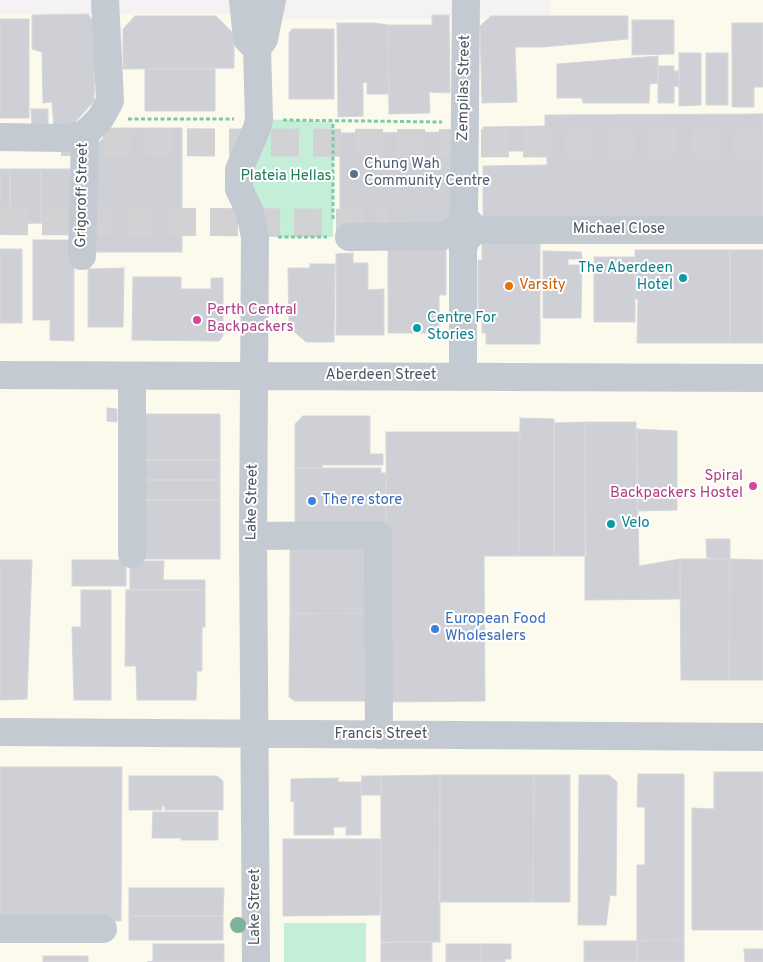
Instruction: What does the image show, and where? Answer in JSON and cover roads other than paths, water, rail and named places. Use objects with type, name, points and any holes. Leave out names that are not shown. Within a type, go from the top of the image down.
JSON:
[{"type":"street","points":[[0,136],[66,138],[85,134],[100,119],[110,101],[106,0]]},
{"type":"street","name":"Lake Street","points":[[243,0],[248,38],[257,49]]},
{"type":"street","name":"Lake Street","points":[[256,962],[253,536],[255,237],[250,212],[239,189],[239,170],[257,128],[257,49],[264,39],[272,0]]},
{"type":"street","name":"Zempilas Street","points":[[466,0],[470,224]]},
{"type":"street","name":"Grigoroff Street","points":[[82,256],[85,134]]},
{"type":"street","points":[[341,237],[443,236],[470,224]]},
{"type":"street","points":[[463,377],[463,248],[470,224]]},
{"type":"street","name":"Michael Close","points":[[470,224],[763,230]]},
{"type":"street","name":"Aberdeen Street","points":[[0,375],[763,378]]},
{"type":"street","points":[[132,376],[132,554]]},
{"type":"street","points":[[253,536],[378,535],[379,735]]},
{"type":"street","name":"Francis Street","points":[[0,732],[763,737]]},
{"type":"street","points":[[0,929],[104,929]]},
{"type":"tunnel","points":[[61,142],[763,144]]},
{"type":"tunnel","points":[[0,221],[387,223]]},
{"type":"place","name":"Chung Wah Community Centre","points":[[354,174]]},
{"type":"place","name":"The Aberdeen Hotel","points":[[683,278]]},
{"type":"place","name":"Varsity","points":[[509,286]]},
{"type":"place","name":"Perth Central Backpackers","points":[[197,320]]},
{"type":"place","name":"Centre For Stories","points":[[417,328]]},
{"type":"place","name":"Spiral Backpackers Hostel","points":[[753,486]]},
{"type":"place","name":"The re store","points":[[312,501]]},
{"type":"place","name":"Velo","points":[[611,524]]},
{"type":"place","name":"European Food Wholesalers","points":[[435,629]]},
{"type":"park label","name":"Plateia Hellas","points":[[286,177]]}]
